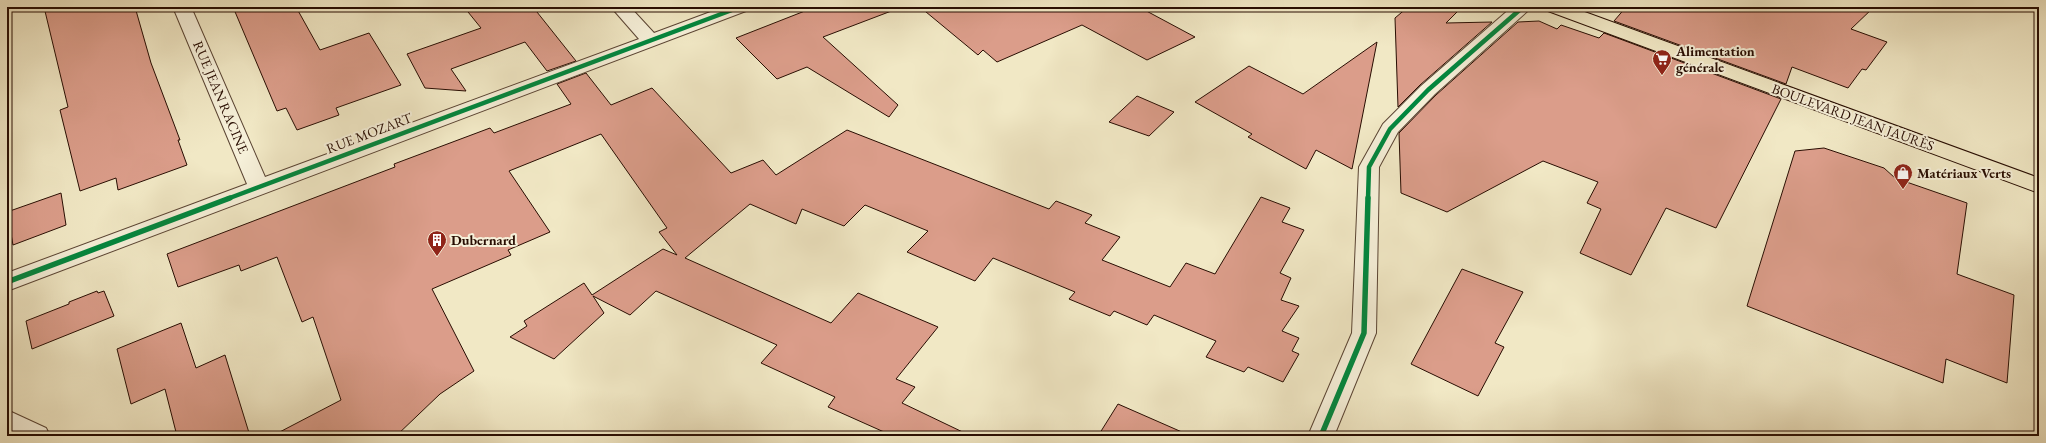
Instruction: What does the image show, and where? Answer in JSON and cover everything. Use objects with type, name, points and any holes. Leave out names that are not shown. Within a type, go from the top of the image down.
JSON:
[{"type":"main road","name":"BOULEVARD JEAN JAURÈS","points":[[1554,7],[2039,186]]},
{"type":"street","name":"RUE JEAN RACINE","points":[[182,7],[259,187]]},
{"type":"street","points":[[620,7],[650,40]]},
{"type":"street","name":"RUE MOZART","points":[[7,282],[740,7]]},
{"type":"street","points":[[1321,436],[1364,333],[1370,167],[1390,129],[1428,90],[1523,7]]},
{"type":"street","points":[[7,421],[37,436]]},
{"type":"building","points":[[44,7],[135,7],[151,63],[180,140],[178,140],[187,165],[118,190],[116,178],[80,191],[60,110],[68,107]]},
{"type":"building","points":[[233,7],[296,7],[320,50],[369,33],[401,85],[336,108],[339,115],[297,130],[286,108],[277,111]]},
{"type":"building","points":[[464,7],[533,7],[576,61],[547,71],[525,42],[451,69],[466,91],[425,88],[407,54],[481,28]]},
{"type":"building","points":[[815,7],[894,7],[894,10],[823,37],[898,105],[889,117],[807,67],[777,79],[736,38]]},
{"type":"building","points":[[920,7],[1139,7],[1195,37],[1147,60],[1082,25],[997,62],[983,50],[978,55]]},
{"type":"building","points":[[1408,7],[1462,7],[1446,23],[1492,22],[1420,85],[1398,107],[1395,18]]},
{"type":"building","points":[[1626,7],[1874,7],[1851,29],[1887,42],[1866,70],[1862,69],[1848,88],[1792,67],[1786,84],[1614,21]]},
{"type":"building","points":[[1539,21],[1557,29],[1561,25],[1599,38],[1604,33],[1781,99],[1716,228],[1666,208],[1631,275],[1580,253],[1601,209],[1587,203],[1598,182],[1543,161],[1447,212],[1401,193],[1399,133],[1436,95],[1518,22]]},
{"type":"building","points":[[1377,42],[1352,169],[1316,150],[1306,169],[1248,137],[1252,134],[1195,102],[1249,66],[1303,94]]},
{"type":"building","points":[[586,73],[611,105],[652,88],[731,173],[763,160],[776,175],[847,130],[1049,209],[1056,201],[1092,215],[1085,223],[1120,237],[1102,260],[1170,287],[1186,263],[1215,274],[1261,197],[1290,208],[1282,222],[1304,230],[1280,273],[1291,278],[1281,300],[1299,306],[1282,331],[1299,338],[1292,351],[1299,354],[1283,382],[1248,367],[1244,372],[1206,357],[1216,341],[1154,315],[1147,325],[1114,311],[1110,316],[1069,299],[1075,292],[993,258],[975,281],[907,252],[928,231],[865,205],[844,226],[802,209],[796,224],[750,204],[685,258],[831,323],[858,293],[938,327],[896,379],[915,387],[902,403],[971,436],[893,436],[828,407],[835,397],[761,363],[777,345],[656,291],[630,315],[593,296],[604,313],[554,359],[510,337],[527,326],[524,321],[584,283],[592,295],[663,249],[677,255],[659,232],[667,228],[601,134],[509,171],[550,232],[508,250],[511,255],[432,289],[474,371],[440,394],[396,436],[272,436],[341,400],[313,317],[302,322],[277,257],[241,271],[239,265],[178,287],[167,254],[395,167],[394,164],[490,128],[494,133],[571,104],[557,84]]},
{"type":"building","points":[[1137,96],[1174,112],[1149,136],[1109,122]]},
{"type":"building","points":[[1824,148],[1884,168],[1895,178],[1967,203],[1957,274],[2014,295],[2007,383],[1946,359],[1943,383],[1747,306],[1795,151]]},
{"type":"building","points":[[61,193],[66,225],[13,245],[7,212]]},
{"type":"building","points":[[1462,269],[1523,292],[1495,343],[1504,347],[1478,396],[1411,364]]},
{"type":"building","points":[[97,291],[98,293],[104,291],[114,316],[32,349],[26,321]]},
{"type":"building","points":[[181,323],[196,368],[225,355],[250,436],[177,436],[165,389],[131,404],[117,349]]},
{"type":"building","points":[[1118,404],[1191,436],[1098,436]]},
{"type":"cycle path","points":[[7,282],[740,7]]},
{"type":"cycle path","points":[[1321,436],[1364,333],[1369,167],[1390,129],[1428,90],[1523,7]]},
{"type":"place","name":"Alimentation générale","points":[[1662,76]]},
{"type":"place","name":"Matériaux Verts","points":[[1903,190]]},
{"type":"place","name":"Dubernard","points":[[437,257]]}]
